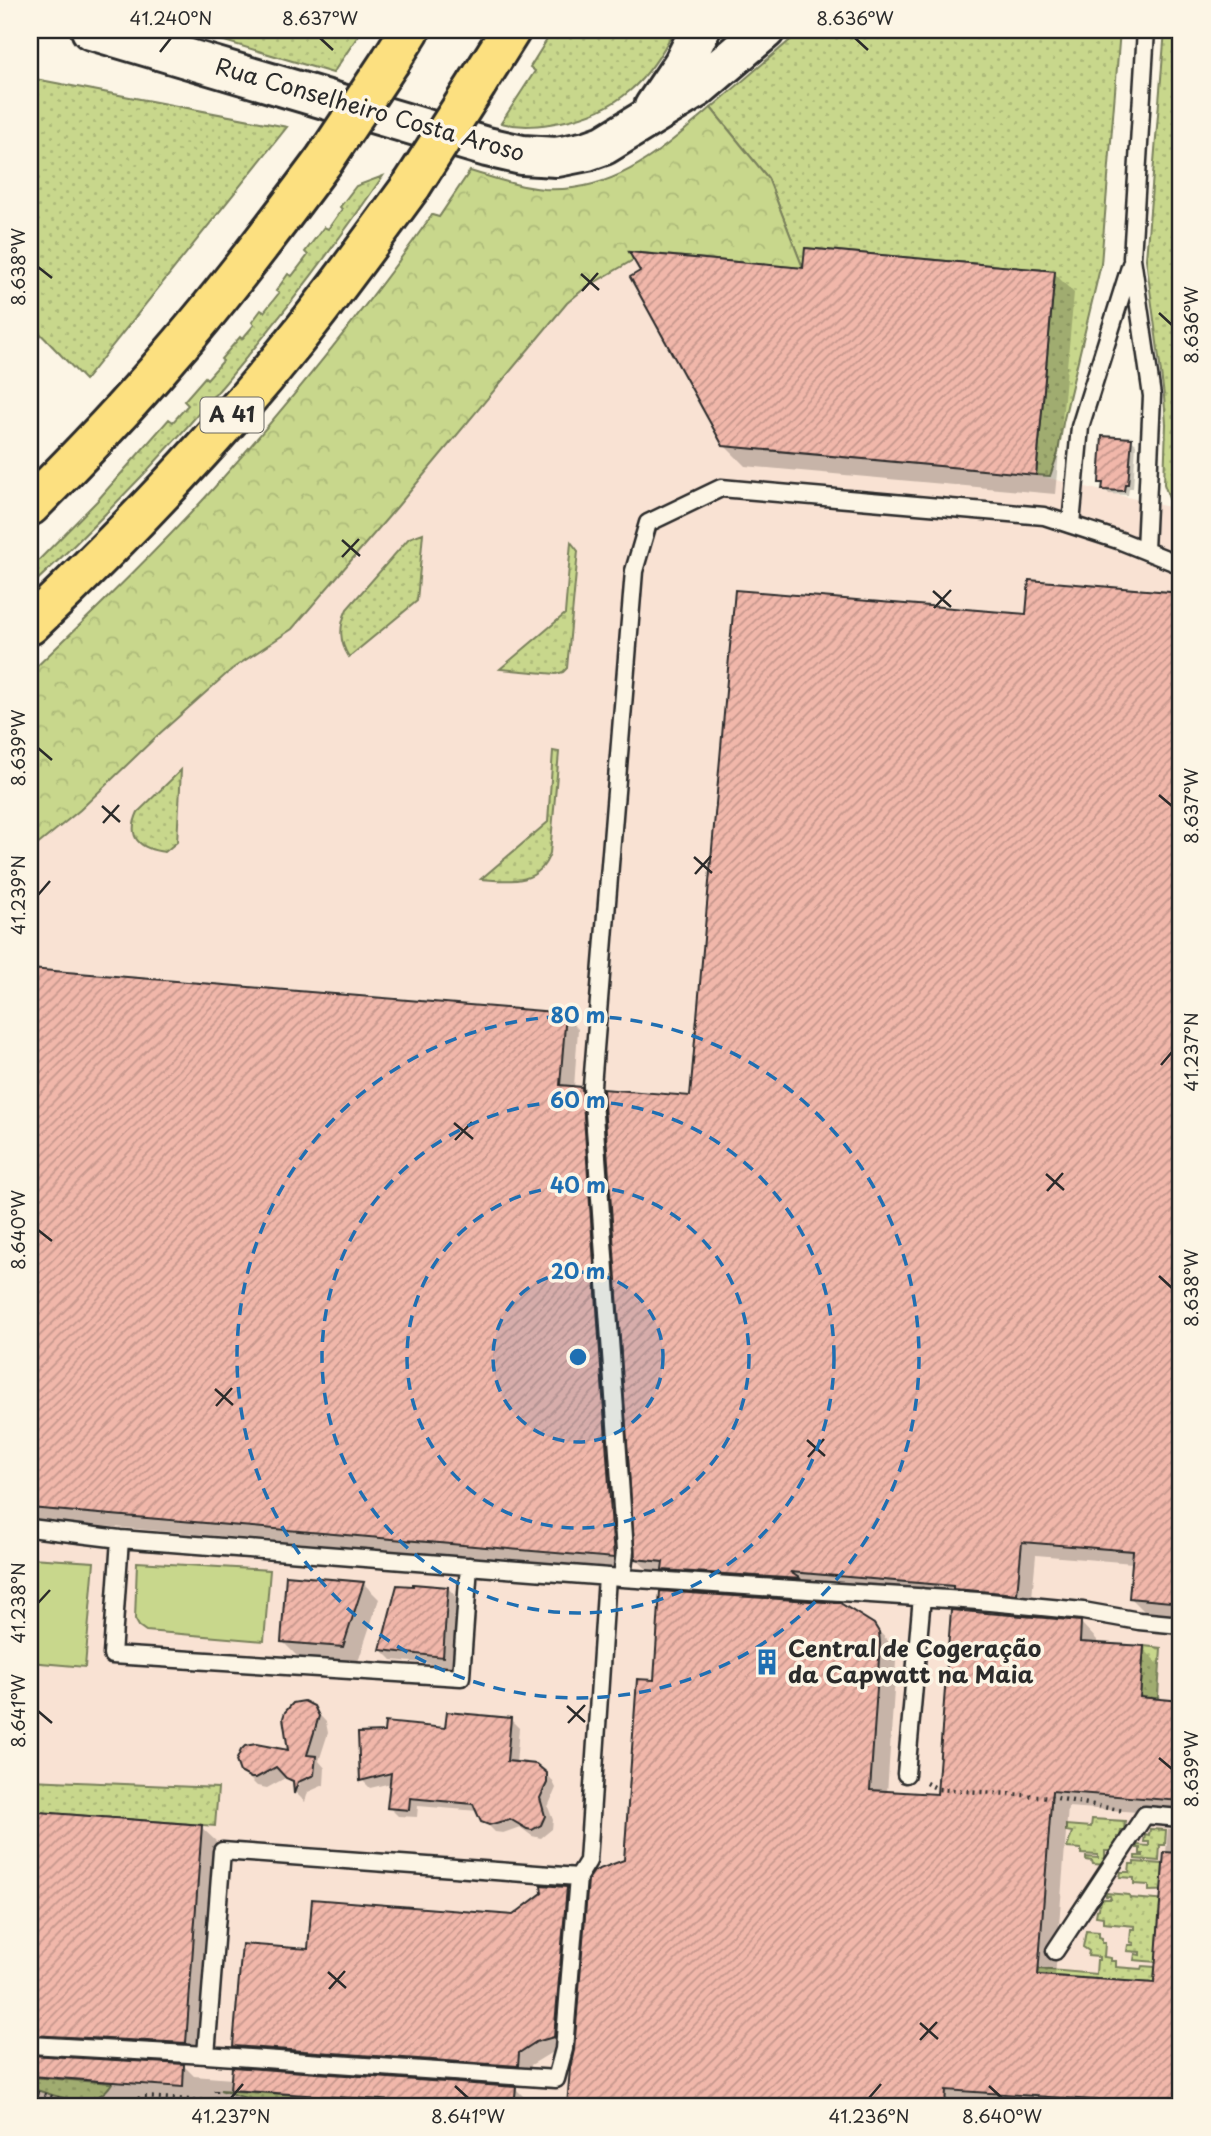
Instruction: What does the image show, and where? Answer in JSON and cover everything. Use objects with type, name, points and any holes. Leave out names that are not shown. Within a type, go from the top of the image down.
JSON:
[{"type":"highway","name":"A 41","points":[[30,625],[136,521],[244,402],[294,342],[412,185],[511,30]]},
{"type":"highway","points":[[30,506],[90,446],[169,358],[258,248],[325,159],[401,45]]},
{"type":"main road","name":"Rua Conselheiro Costa Aroso","points":[[91,30],[487,147],[522,155],[557,157],[587,151],[618,138],[696,88],[765,30]]},
{"type":"main road","name":"Rua Conselheiro Costa Aroso","points":[[645,120],[683,64],[701,30]]},
{"type":"lane","points":[[1145,550],[1152,396],[1132,258],[1146,30]]},
{"type":"lane","points":[[1072,524],[1080,427],[1132,258]]},
{"type":"lane","points":[[30,2045],[556,2079],[564,2049],[578,1877],[589,1861],[615,1577],[625,1551],[592,1086],[635,571],[648,523],[721,488],[1044,516],[1181,565]]},
{"type":"lane","points":[[30,1528],[120,1539],[469,1566],[922,1597],[1083,1611],[1181,1625]]},
{"type":"lane","points":[[120,1539],[112,1655],[461,1677],[469,1566]]},
{"type":"lane","points":[[906,1773],[922,1597]]},
{"type":"lane","points":[[1055,1951],[1145,1815],[1181,1818]]},
{"type":"lane","points":[[206,2055],[222,1851],[578,1877]]},
{"type":"path","points":[[906,1773],[938,1789],[1052,1797],[1145,1815]]},
{"type":"path","points":[[216,2090],[216,2099]]},
{"type":"path","points":[[30,2091],[85,2106],[128,2105],[142,2096],[206,2101],[216,2099],[261,2106]]},
{"type":"shaded area","points":[[629,252],[803,268],[1055,271],[1036,475],[1181,510],[1181,2106],[30,2106],[30,851],[80,810],[232,669],[292,629],[567,303],[585,288],[633,260]]},
{"type":"green space","points":[[336,29],[360,33],[333,73],[187,30],[296,30],[297,34]]},
{"type":"green space","points":[[553,30],[674,30],[642,79],[615,102],[581,117],[546,125],[501,123],[535,71],[530,67]]},
{"type":"green space","points":[[802,30],[1120,30],[1101,264],[1058,453],[1050,476],[1036,475],[1055,271],[806,248],[803,268],[768,178],[711,108]]},
{"type":"green space","points":[[1165,30],[1181,30],[1181,520],[1171,504],[1164,484],[1164,396],[1146,259]]},
{"type":"green space","points":[[30,78],[287,127],[85,380],[30,323]]},
{"type":"green space","points":[[711,108],[768,178],[803,268],[630,252],[633,260],[585,288],[567,303],[292,629],[232,669],[80,810],[30,851],[30,673],[169,536],[242,456],[353,321],[432,215],[439,217],[470,171],[544,189],[593,184],[615,176],[655,154]]},
{"type":"green space","points":[[383,176],[303,286],[218,392],[127,492],[30,587],[30,569],[97,501],[169,419],[173,422],[188,405],[184,401],[223,361],[221,359],[240,337],[242,339],[254,325],[252,322],[279,293],[276,291],[288,274],[292,276],[308,255],[305,252],[324,227],[328,229],[356,186]]},
{"type":"green space","points":[[423,533],[417,601],[349,657],[341,634],[347,609],[409,538]]},
{"type":"green space","points":[[571,542],[578,551],[567,668],[556,674],[500,669],[565,614]]},
{"type":"green space","points":[[553,751],[559,752],[550,853],[545,864],[539,871],[522,879],[481,879],[548,822]]},
{"type":"green space","points":[[181,770],[177,842],[165,852],[142,845],[134,829],[138,812]]},
{"type":"green space","points":[[30,1558],[94,1562],[85,1667],[30,1662]]},
{"type":"green space","points":[[137,1562],[270,1570],[264,1641],[146,1631],[135,1619]]},
{"type":"green space","points":[[1144,1646],[1161,1648],[1157,1712],[1139,1710]]},
{"type":"green space","points":[[30,1780],[218,1788],[215,1826],[39,1812],[35,1855],[30,1855]]},
{"type":"green space","points":[[1092,1819],[1125,1821],[1124,1830],[1121,1830],[1120,1837],[1117,1837],[1113,1851],[1105,1851],[1107,1865],[1093,1864],[1092,1861],[1086,1860],[1086,1857],[1098,1858],[1098,1855],[1081,1854],[1081,1849],[1067,1848],[1072,1832],[1066,1831],[1066,1825],[1091,1827]]},
{"type":"green space","points":[[1150,1829],[1166,1830],[1165,1845],[1160,1845],[1159,1861],[1135,1859],[1135,1856],[1143,1856],[1137,1845],[1149,1846],[1149,1842],[1144,1842],[1145,1834],[1149,1835]]},
{"type":"green space","points":[[1130,1864],[1163,1864],[1162,1878],[1181,1880],[1181,1890],[1149,1891],[1149,1885],[1134,1884],[1134,1878],[1120,1877],[1121,1872],[1129,1872]]},
{"type":"green space","points":[[1106,1893],[1129,1895],[1130,1898],[1181,1902],[1160,1903],[1156,1962],[1134,1960],[1135,1954],[1140,1955],[1140,1952],[1127,1951],[1128,1945],[1134,1945],[1130,1942],[1131,1929],[1135,1929],[1135,1926],[1103,1923],[1103,1917],[1096,1916],[1100,1899],[1111,1899]]},
{"type":"green space","points":[[1086,1931],[1099,1932],[1102,1943],[1105,1943],[1104,1957],[1116,1961],[1116,1967],[1155,1967],[1154,1983],[1038,1975],[1039,1969],[1096,1974],[1099,1957],[1088,1956],[1089,1951],[1083,1947]]},
{"type":"green space","points":[[30,2077],[112,2083],[95,2098],[74,2100],[30,2088]]},
{"type":"green space","points":[[220,2090],[299,2095],[298,2106],[271,2106]]},
{"type":"green space","points":[[314,2096],[457,2106],[313,2106]]},
{"type":"building","points":[[805,248],[1055,271],[1036,475],[723,446],[630,277],[640,271],[629,252],[803,268]]},
{"type":"building","points":[[1102,436],[1132,438],[1128,484],[1125,484],[1124,491],[1102,490],[1103,483],[1099,483]]},
{"type":"building","points":[[1029,580],[1181,593],[1181,1603],[1129,1598],[1133,1551],[1022,1542],[1017,1594],[790,1572],[801,1579],[662,1570],[663,1562],[635,1559],[603,1089],[690,1096],[735,590],[1026,614]]},
{"type":"building","points":[[30,969],[566,1013],[560,1085],[582,1087],[614,1558],[30,1508]]},
{"type":"building","points":[[286,1575],[364,1582],[343,1647],[281,1642]]},
{"type":"building","points":[[397,1585],[448,1587],[443,1657],[380,1650]]},
{"type":"building","points":[[660,1591],[840,1603],[874,1624],[879,1632],[880,1644],[870,1790],[937,1794],[951,1610],[1081,1621],[1080,1642],[1144,1646],[1140,1697],[1181,1701],[1181,1801],[1052,1791],[1038,1975],[1154,1983],[1164,1852],[1181,1853],[1181,2106],[946,2090],[945,2106],[567,2106],[588,1880],[594,1871],[624,1860],[637,1679],[654,1680]]},
{"type":"building","points":[[304,1701],[314,1706],[319,1716],[307,1755],[316,1756],[314,1775],[298,1782],[294,1794],[293,1781],[286,1778],[276,1767],[256,1778],[240,1772],[236,1761],[245,1746],[256,1744],[288,1750],[283,1718],[293,1703]]},
{"type":"building","points":[[447,1712],[511,1718],[507,1761],[536,1764],[547,1773],[547,1783],[540,1798],[545,1816],[541,1825],[532,1830],[510,1819],[489,1825],[481,1822],[473,1804],[410,1798],[409,1810],[387,1808],[391,1773],[360,1781],[358,1733],[384,1732],[385,1722],[445,1728]]},
{"type":"building","points":[[39,1812],[202,1825],[186,2043],[30,2035],[30,1930]]},
{"type":"building","points":[[541,1885],[567,1887],[554,2037],[536,2042],[519,2053],[518,2066],[233,2046],[242,1944],[308,1949],[312,1899],[513,1915],[542,1893]]},
{"type":"building","points":[[30,2055],[184,2064],[183,2087],[30,2076]]},
{"type":"building","points":[[232,2067],[516,2087],[514,2106],[469,2106],[230,2090]]},
{"type":"place","name":"Central de Cogeração da Capwatt na Maia","points":[[767,1662]]}]
